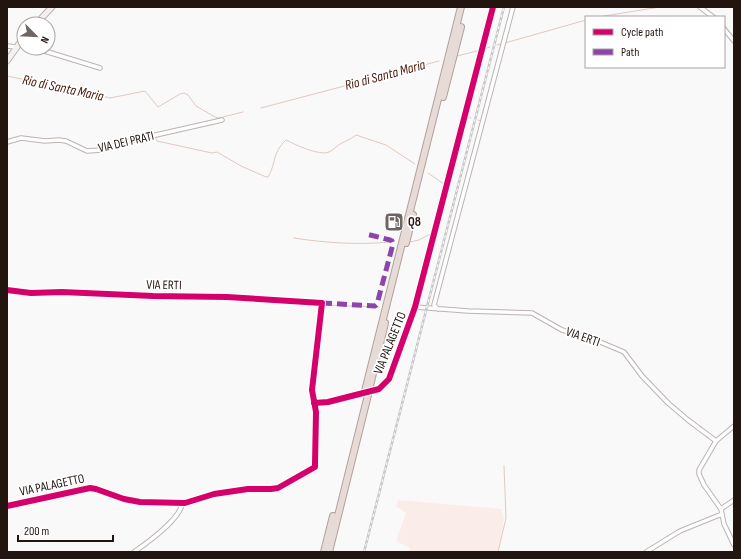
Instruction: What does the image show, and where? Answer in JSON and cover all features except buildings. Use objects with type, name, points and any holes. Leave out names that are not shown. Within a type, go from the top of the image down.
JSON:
[{"type":"highway","points":[[328,552],[461,7]]},
{"type":"highway","points":[[324,552],[465,7]]},
{"type":"main road","points":[[44,16],[52,7]]},
{"type":"main road","points":[[7,61],[16,47]]},
{"type":"street","name":"VIA PALAGETTO","points":[[314,403],[348,398],[379,389],[390,379],[415,307],[493,7]]},
{"type":"street","points":[[438,309],[434,305],[513,7]]},
{"type":"street","points":[[700,7],[712,16]]},
{"type":"street","points":[[725,30],[734,41]]},
{"type":"street","points":[[56,54],[100,68]]},
{"type":"street","name":"VIA DEI PRATI","points":[[7,142],[21,138],[45,141],[60,140],[66,141],[86,150],[102,150],[125,142],[222,120]]},
{"type":"street","name":"VIA ERTI","points":[[7,290],[31,293],[62,292],[153,296],[227,297],[322,303]]},
{"type":"street","name":"VIA PALAGETTO","points":[[7,506],[90,488],[124,499],[140,502],[182,504],[214,494],[248,489],[278,488],[315,467],[316,412],[312,390],[322,303]]},
{"type":"street","name":"VIA ERTI","points":[[415,307],[532,313],[562,330],[593,339],[624,352],[642,376],[668,403],[716,441]]},
{"type":"street","points":[[734,426],[716,441],[699,470],[699,474],[707,490],[721,509],[724,524],[734,545]]},
{"type":"street","points":[[721,509],[734,500]]},
{"type":"street","points":[[134,552],[164,529],[181,508],[182,504]]},
{"type":"street","points":[[646,552],[680,531],[722,514]]},
{"type":"shaded area","points":[[398,500],[501,509],[504,519],[498,552],[408,552],[410,548],[396,541],[406,513],[396,506]]},
{"type":"waterway","name":"Rio di Santa Maria","points":[[604,16],[660,7]]},
{"type":"waterway","name":"Rio di Santa Maria","points":[[703,7],[716,16]]},
{"type":"waterway","name":"Rio di Santa Maria","points":[[505,43],[585,20]]},
{"type":"waterway","name":"Rio di Santa Maria","points":[[725,25],[734,38]]},
{"type":"waterway","name":"Rio di Santa Maria","points":[[497,45],[502,44]]},
{"type":"waterway","name":"Rio di Santa Maria","points":[[484,49],[490,47]]},
{"type":"waterway","name":"Rio di Santa Maria","points":[[457,56],[481,50]]},
{"type":"waterway","name":"Rio di Santa Maria","points":[[261,108],[439,61]]},
{"type":"waterway","name":"Rio di Santa Maria","points":[[7,76],[110,98],[145,91],[158,107],[184,93],[188,95],[196,106],[215,117],[219,118],[243,112]]},
{"type":"waterway","points":[[465,121],[466,117],[471,118]]},
{"type":"waterway","points":[[478,120],[481,121],[480,127]]},
{"type":"waterway","points":[[410,242],[419,240],[432,233],[460,121],[462,121]]},
{"type":"waterway","points":[[155,137],[157,141],[212,153],[217,152],[241,166],[266,177],[268,177],[278,149],[286,140],[319,153],[325,153],[331,151],[356,135],[386,145],[415,164]]},
{"type":"waterway","points":[[428,173],[444,184]]},
{"type":"waterway","points":[[294,238],[342,243],[391,242]]},
{"type":"waterway","points":[[20,293],[33,295],[52,294]]},
{"type":"waterway","points":[[73,294],[104,296]]},
{"type":"waterway","points":[[137,297],[160,298]]},
{"type":"waterway","points":[[233,299],[318,305]]},
{"type":"waterway","points":[[324,305],[379,307]]},
{"type":"waterway","points":[[498,552],[506,518],[504,466]]},
{"type":"railway","points":[[364,552],[504,7]]},
{"type":"marked path","points":[[322,303],[375,306],[377,304],[393,244],[390,240],[366,234]]},
{"type":"cycle path","points":[[314,403],[328,402],[379,389],[389,379],[415,307],[493,7]]},
{"type":"cycle path","points":[[7,290],[31,293],[62,292],[153,296],[227,297],[322,303],[312,390],[316,412],[315,467],[278,488],[248,489],[214,494],[185,503],[140,502],[124,499],[90,488],[7,506]]},
{"type":"place","name":"Q8","points":[[394,222]]}]
